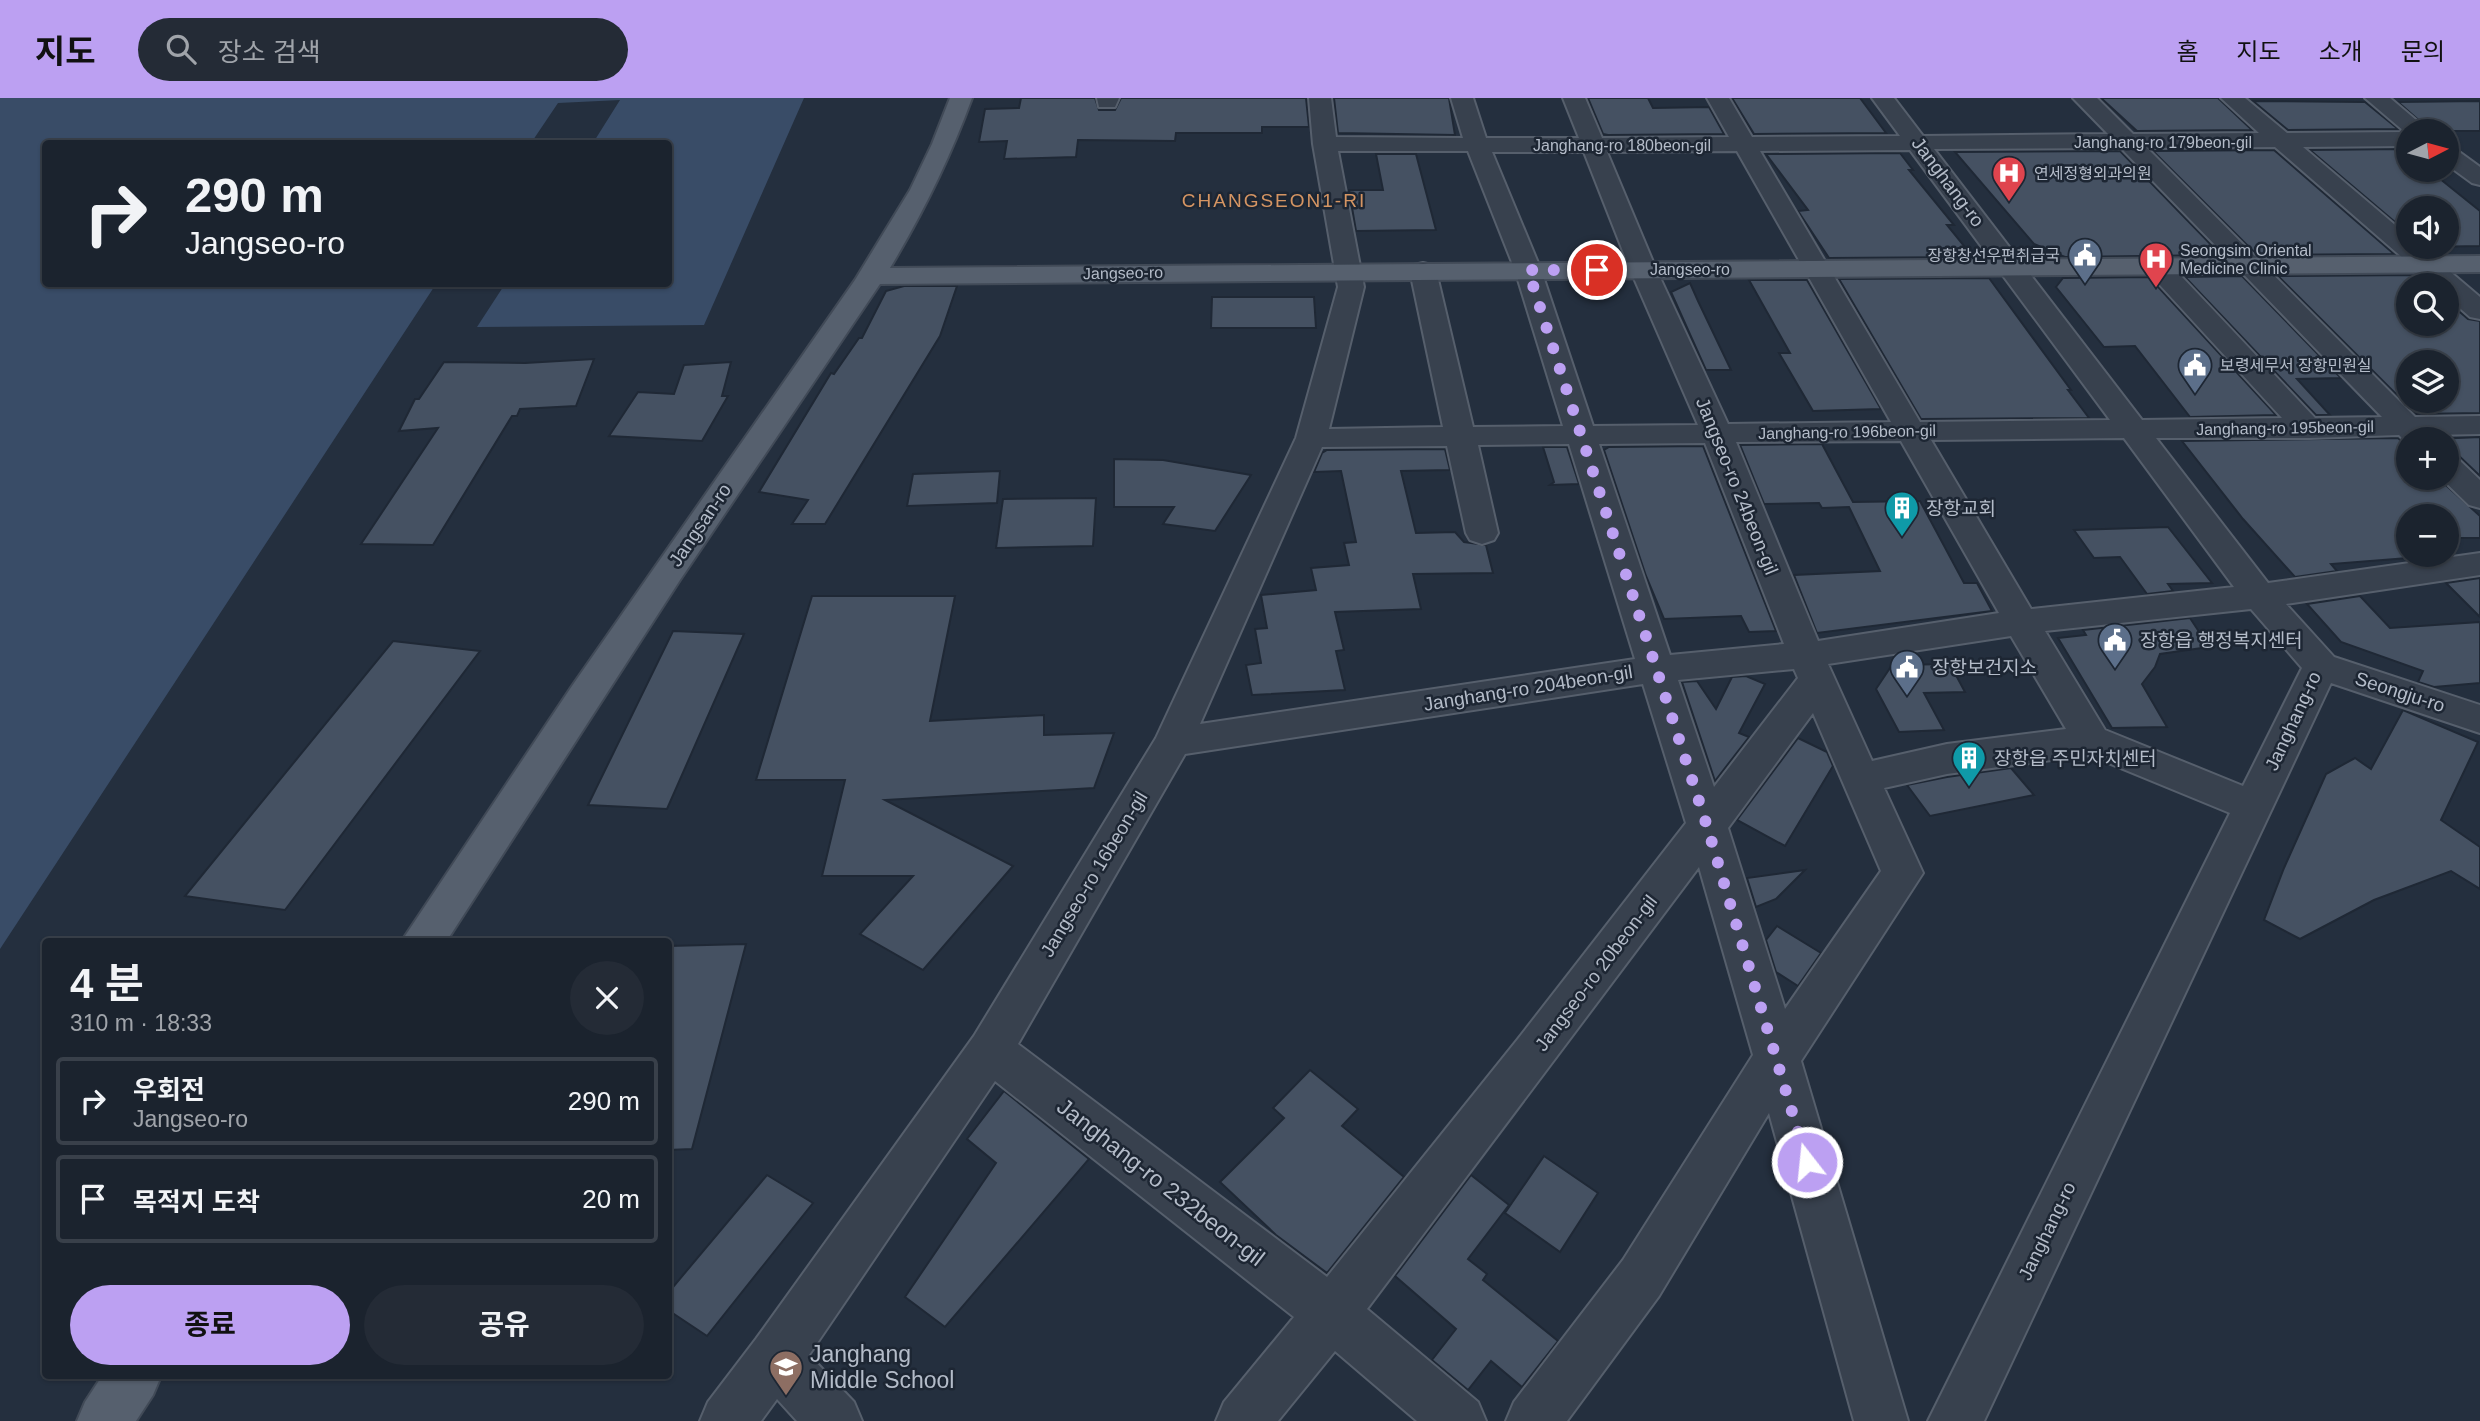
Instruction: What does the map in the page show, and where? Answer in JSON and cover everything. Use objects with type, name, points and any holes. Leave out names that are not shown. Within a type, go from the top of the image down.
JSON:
[{"type":"main road","name":"Jangsan-ro","points":[[425,938],[610,658],[870,276],[924,188],[961,98]]},
{"type":"main road","name":"Jangseo-ro","points":[[870,276],[2480,264]]},
{"type":"main road","points":[[104,1421],[132,1379]]},
{"type":"street","name":"Jangseo-ro 16beon-gil","points":[[727,1421],[775,1358],[990,1050],[1173,742],[1311,438],[1351,287],[1325,144],[1320,98]]},
{"type":"street","points":[[1462,98],[1477,144],[1528,270],[1707,826],[1881,1421]]},
{"type":"street","name":"Jangseo-ro 24beon-gil","points":[[1574,98],[1643,269],[1717,434],[1812,667],[1902,873],[1777,1058]]},
{"type":"street","points":[[1718,98],[2092,740]]},
{"type":"street","name":"Janghang-ro","points":[[1884,98],[2259,596],[2321,666],[1955,1421]]},
{"type":"street","points":[[2084,98],[2253,266],[2408,427]]},
{"type":"street","points":[[2232,98],[2480,311]]},
{"type":"street","points":[[2376,98],[2403,119]]},
{"type":"street","name":"Janghang-ro 179beon-gil","points":[[1918,144],[2396,139]]},
{"type":"street","name":"Janghang-ro 180beon-gil","points":[[1325,144],[1918,144]]},
{"type":"street","points":[[2459,163],[2480,178]]},
{"type":"street","points":[[2157,266],[2309,429]]},
{"type":"street","points":[[1423,271],[1458,436],[1482,533]]},
{"type":"street","name":"Janghang-ro 195beon-gil","points":[[2459,428],[2480,425]]},
{"type":"street","name":"Janghang-ro 195beon-gil","points":[[2132,429],[2309,429],[2396,432]]},
{"type":"street","name":"Janghang-ro 196beon-gil","points":[[1311,438],[2132,429]]},
{"type":"street","points":[[2459,478],[2480,498]]},
{"type":"street","name":"Janghang-ro 204beon-gil","points":[[1173,742],[1655,668],[1812,667],[2021,622],[2259,596],[2480,564]]},
{"type":"street","name":"Seongju-ro","points":[[2321,666],[2480,719]]},
{"type":"street","name":"Jangseo-ro 20beon-gil","points":[[1332,1314],[1484,1120],[1707,826],[1812,667]]},
{"type":"street","points":[[1860,779],[1947,759],[2092,740],[2253,806]]},
{"type":"street","name":"Janghang-ro 232beon-gil","points":[[990,1050],[1332,1314],[1459,1421]]},
{"type":"street","points":[[1532,1421],[1641,1278],[1777,1058]]},
{"type":"street","points":[[1244,1421],[1332,1314]]},
{"type":"street","points":[[775,1358],[835,1421]]},
{"type":"water","points":[[0,98],[804,98],[704,325],[477,327],[503,287],[672,287],[672,140],[595,140],[620,100],[558,103],[533,140],[42,140],[42,287],[434,287],[0,949]]},
{"type":"building","points":[[1021,98],[1095,98],[1099,110],[1115,110],[1121,98],[1306,98],[1309,127],[1262,127],[1262,133],[1176,133],[1175,141],[1078,140],[1076,157],[1004,159],[1007,141],[979,142],[985,109],[1019,108]]},
{"type":"building","points":[[1334,98],[1449,98],[1455,135],[1338,133]]},
{"type":"building","points":[[1588,98],[1648,98],[1653,108],[1709,107],[1724,134],[1603,134]]},
{"type":"building","points":[[1732,98],[1860,98],[1886,133],[1754,134]]},
{"type":"building","points":[[2101,98],[2218,98],[2252,130],[2137,131]]},
{"type":"building","points":[[2253,101],[2365,102],[2396,127],[2396,129],[2288,130]]},
{"type":"building","points":[[2480,101],[2480,131],[2459,131],[2459,119],[2417,119],[2398,102]]},
{"type":"building","points":[[2396,149],[2396,182],[2444,182],[2480,211],[2480,246],[2459,247],[2459,196],[2396,196],[2396,223],[2310,150]]},
{"type":"building","points":[[2274,150],[2394,254],[2257,255],[2153,151]]},
{"type":"building","points":[[2120,151],[2221,255],[2065,257],[2034,244],[1955,152]]},
{"type":"building","points":[[1900,153],[1913,170],[1909,170],[1954,225],[1947,225],[1973,257],[1829,258],[1798,211],[1808,210],[1766,154]]},
{"type":"building","points":[[1376,154],[1416,154],[1436,230],[1356,231],[1349,190],[1383,190]]},
{"type":"building","points":[[2396,275],[2396,336],[2459,336],[2459,311],[2468,319],[2480,321],[2480,413],[2416,414],[2415,413],[2459,413],[2459,350],[2396,350],[2396,394],[2278,276]]},
{"type":"building","points":[[2242,276],[2341,378],[2297,379],[2330,415],[2316,415],[2185,277]]},
{"type":"building","points":[[2149,277],[2276,415],[2190,417],[2135,346],[2104,347],[2056,287],[2063,278]]},
{"type":"building","points":[[1989,278],[2089,418],[1921,419],[1839,279]]},
{"type":"building","points":[[1749,280],[1807,280],[1881,409],[1813,411],[1779,353],[1790,353]]},
{"type":"building","points":[[1690,283],[1731,370],[1706,370],[1671,292]]},
{"type":"building","points":[[904,286],[957,286],[940,336],[825,524],[792,524],[808,500],[759,492],[831,373],[834,374],[859,338],[862,338],[886,291]]},
{"type":"building","points":[[1212,297],[1314,297],[1316,328],[1211,328]]},
{"type":"building","points":[[594,359],[576,406],[520,409],[517,416],[512,416],[433,545],[361,544],[438,428],[399,431],[415,399],[419,399],[444,362],[525,363]]},
{"type":"building","points":[[731,362],[722,396],[728,396],[702,441],[609,436],[638,392],[674,394],[684,365]]},
{"type":"building","points":[[2480,437],[2480,476],[2459,456],[2459,438]]},
{"type":"building","points":[[2396,438],[2396,490],[2451,490],[2480,516],[2480,538],[2459,538],[2459,504],[2396,504],[2396,559],[2331,564],[2337,571],[2295,577],[2243,519],[2182,441]]},
{"type":"building","points":[[1822,444],[1853,502],[1920,501],[1964,583],[1977,583],[1992,611],[1817,633],[1794,575],[1880,571],[1849,507],[1822,508],[1819,503],[1764,504],[1740,445]]},
{"type":"building","points":[[1703,446],[1776,631],[1749,632],[1741,616],[1664,619],[1646,576],[1604,450],[1609,447]]},
{"type":"building","points":[[1543,447],[1567,447],[1579,484],[1550,485],[1554,482]]},
{"type":"building","points":[[1445,449],[1450,470],[1401,471],[1416,533],[1455,532],[1464,542],[1486,545],[1493,573],[1413,574],[1421,609],[1335,612],[1344,650],[1336,651],[1345,690],[1252,695],[1246,665],[1261,663],[1255,629],[1267,628],[1261,595],[1316,590],[1311,568],[1349,565],[1344,543],[1356,542],[1341,471],[1314,472],[1322,453],[1327,450]]},
{"type":"building","points":[[1114,459],[1163,460],[1251,475],[1215,531],[1163,524],[1174,507],[1114,507]]},
{"type":"building","points":[[1000,471],[997,503],[907,506],[913,474]]},
{"type":"building","points":[[1096,498],[1093,546],[996,548],[1003,499]]},
{"type":"building","points":[[2168,527],[2212,583],[2168,584],[2173,591],[2147,594],[2120,557],[2094,558],[2074,530]]},
{"type":"building","points":[[2480,578],[2480,617],[2446,583]]},
{"type":"building","points":[[812,596],[955,596],[930,721],[1044,715],[1044,735],[1114,733],[1094,788],[885,800],[1013,866],[923,970],[860,934],[913,876],[822,876],[845,780],[756,780]]},
{"type":"building","points":[[2360,596],[2390,628],[2480,622],[2480,683],[2434,687],[2418,682],[2423,671],[2341,642],[2307,604]]},
{"type":"building","name":"장항읍 행정복지센터","points":[[2190,618],[2209,647],[2160,654],[2155,667],[2142,684],[2167,727],[2112,728],[2058,638],[2086,635],[2083,630]]},
{"type":"building","points":[[673,631],[744,634],[667,809],[588,805]]},
{"type":"building","points":[[393,641],[480,651],[285,910],[185,896]]},
{"type":"building","name":"장항보건지소","points":[[1950,664],[1965,692],[1924,693],[1944,730],[1899,732],[1876,689],[1892,665]]},
{"type":"building","points":[[1746,676],[1765,684],[1739,733],[1749,737],[1715,781],[1682,682],[1697,681],[1716,709],[1732,677]]},
{"type":"building","points":[[2403,710],[2478,742],[2441,820],[2480,847],[2480,889],[2451,871],[2374,900],[2300,939],[2264,920],[2326,774],[2355,758],[2371,769]]},
{"type":"building","points":[[1798,738],[1827,752],[1833,766],[1785,846],[1737,820]]},
{"type":"building","name":"장항읍 주민자치센터","points":[[2011,768],[2034,795],[1930,816],[1907,785],[1947,777]]},
{"type":"building","points":[[1805,870],[1776,899],[1756,907],[1747,878]]},
{"type":"building","points":[[1777,926],[1821,953],[1798,986],[1776,972],[1766,940]]},
{"type":"building","points":[[746,944],[692,1149],[672,1150],[672,946]]},
{"type":"building","points":[[1310,1070],[1358,1109],[1342,1126],[1404,1177],[1327,1273],[1276,1235],[1220,1182],[1284,1118],[1273,1108]]},
{"type":"building","points":[[1004,1091],[1089,1159],[945,1327],[905,1297],[996,1163],[967,1139]]},
{"type":"building","points":[[1544,1156],[1598,1193],[1560,1252],[1505,1213]]},
{"type":"building","points":[[767,1175],[813,1203],[707,1336],[672,1313],[672,1288]]},
{"type":"building","points":[[1471,1175],[1509,1205],[1468,1259],[1487,1274],[1483,1280],[1558,1341],[1522,1387],[1491,1361],[1468,1390],[1432,1360],[1456,1329],[1395,1276]]},
{"type":"place","name":"연세정형외과의원","points":[[2009,203]]},
{"type":"place","name":"장항창선우편취급국","points":[[2085,285]]},
{"type":"place","name":"Seongsim Oriental Medicine Clinic","points":[[2156,289]]},
{"type":"place","name":"보령세무서 장항민원실","points":[[2195,395]]},
{"type":"place","name":"장항교회","points":[[1902,538]]},
{"type":"place","name":"장항읍 행정복지센터","points":[[2115,670]]},
{"type":"place","name":"장항보건지소","points":[[1907,697]]},
{"type":"place","name":"장항읍 주민자치센터","points":[[1969,788]]},
{"type":"place","name":"Janghang Middle School","points":[[786,1397]]},
{"type":"district","name":"CHANGSEON1-RI","points":[[1274,200]]},
{"type":"route","points":[[1597,270],[1528,270],[1707,826],[1807,1162]]}]
